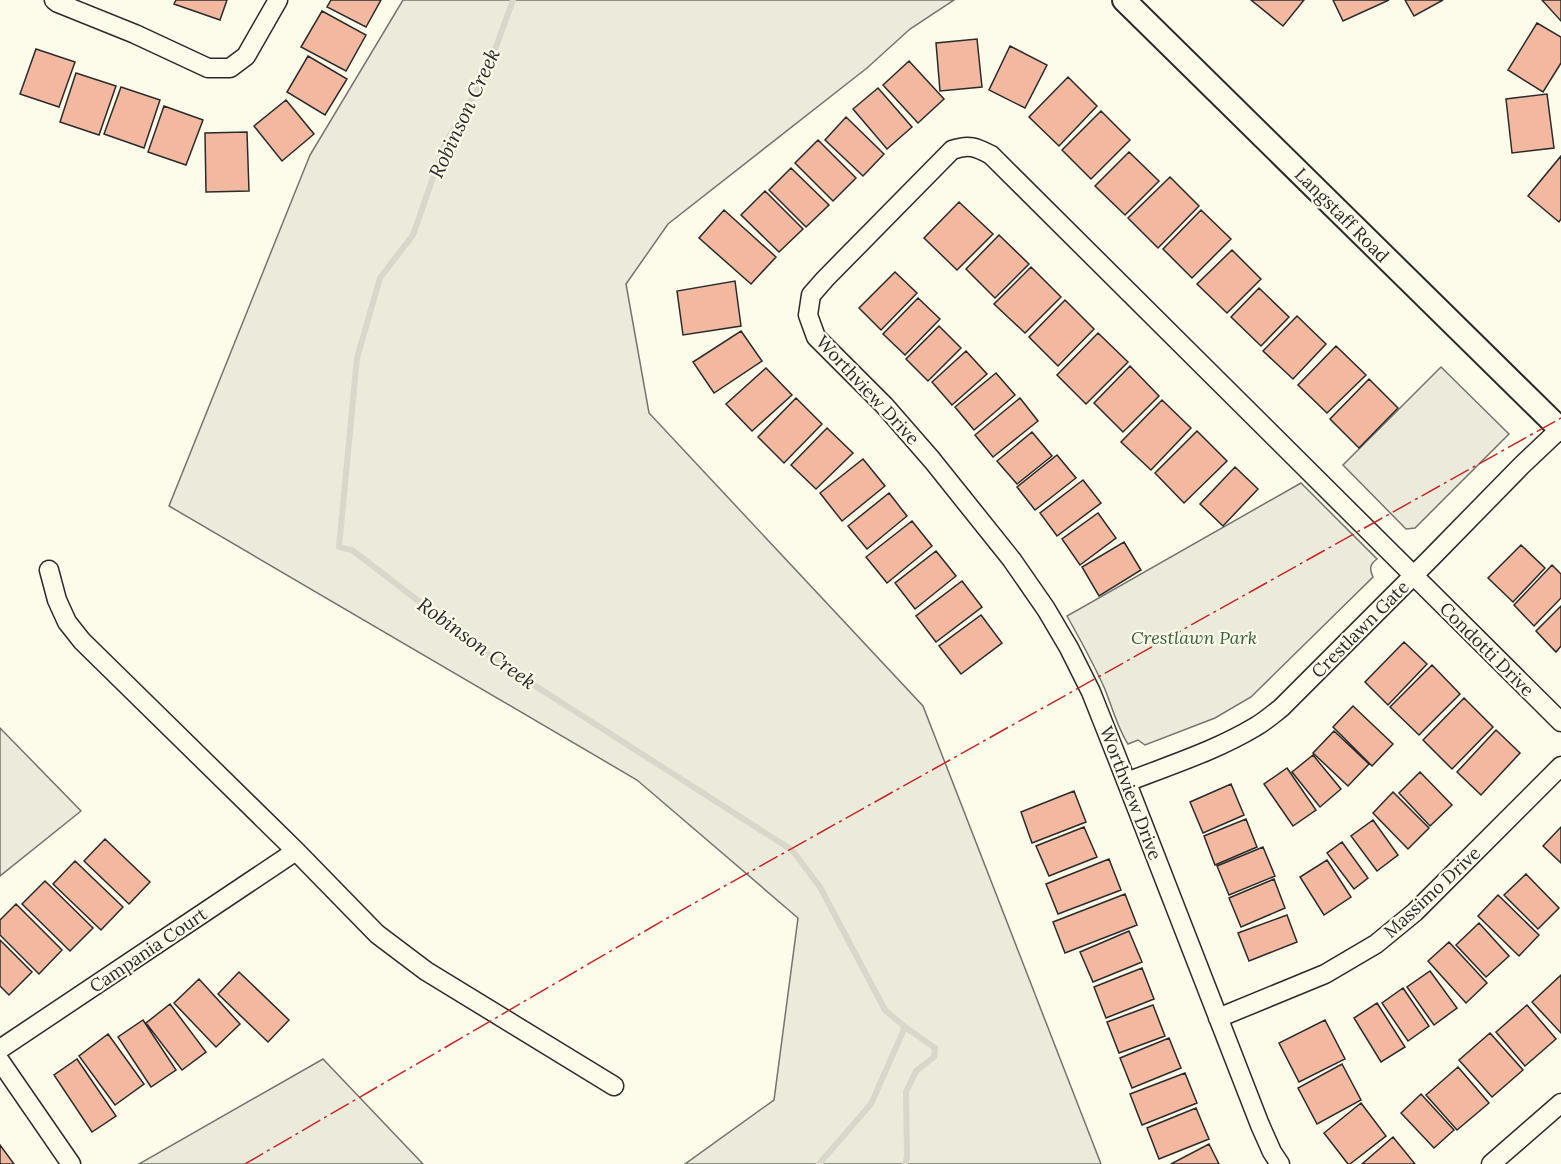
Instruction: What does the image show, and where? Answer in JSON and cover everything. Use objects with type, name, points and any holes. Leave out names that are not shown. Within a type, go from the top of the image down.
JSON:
[{"type":"street","points":[[54,0],[208,68],[230,68],[246,56],[278,0]]},
{"type":"street","name":"Langstaff Road","points":[[1124,0],[1560,429]]},
{"type":"street","name":"Worthview Drive","points":[[1280,1164],[1260,1125],[1091,692],[1069,648],[1012,560],[932,460],[884,405],[816,337],[808,315],[811,295],[952,150],[965,146],[979,148],[991,155],[1413,576]]},
{"type":"street","name":"Crestlawn Gate","points":[[1127,782],[1208,751],[1257,726],[1281,708],[1560,429]]},
{"type":"street","points":[[49,570],[57,600],[67,622],[82,641],[296,851],[377,934],[426,971],[614,1086]]},
{"type":"street","name":"Condotti Drive","points":[[1413,576],[1561,722]]},
{"type":"street","name":"Massimo Drive","points":[[1218,1018],[1325,974],[1376,944],[1415,912],[1561,766]]},
{"type":"street","name":"Campania Court","points":[[0,1049],[296,851]]},
{"type":"street","points":[[0,1061],[71,1164]]},
{"type":"street","points":[[1491,1164],[1561,1103]]},
{"type":"green space","points":[[403,0],[954,0],[910,29],[867,68],[668,224],[626,284],[649,413],[923,706],[1101,1164],[685,1164],[774,1100],[798,918],[637,780],[169,506],[310,155]]},
{"type":"green space","points":[[1441,367],[1509,434],[1415,528],[1406,529],[1343,465]]},
{"type":"green space","name":"Crestlawn Park","points":[[1301,483],[1377,559],[1371,567],[1373,577],[1251,697],[1215,718],[1145,745],[1138,740],[1128,744],[1100,678],[1067,616]]},
{"type":"green space","points":[[0,728],[81,811],[0,876]]},
{"type":"green space","points":[[323,1059],[423,1164],[139,1164]]},
{"type":"building","points":[[176,0],[227,0],[220,20],[174,4]]},
{"type":"building","points":[[331,0],[381,0],[366,27],[327,7]]},
{"type":"building","points":[[1251,0],[1304,0],[1283,26]]},
{"type":"building","points":[[1333,0],[1389,0],[1343,21]]},
{"type":"building","points":[[1405,0],[1443,0],[1414,16]]},
{"type":"building","points":[[1542,0],[1561,0],[1561,21]]},
{"type":"building","points":[[322,11],[366,35],[346,71],[301,47]]},
{"type":"building","points":[[1537,23],[1561,37],[1561,63],[1543,92],[1508,70]]},
{"type":"building","points":[[977,39],[982,87],[940,91],[936,43]]},
{"type":"building","points":[[1010,46],[1047,65],[1025,108],[989,90]]},
{"type":"building","points":[[36,49],[75,62],[59,107],[20,94]]},
{"type":"building","points":[[308,56],[347,79],[325,115],[287,92]]},
{"type":"building","points":[[909,61],[944,99],[918,123],[883,85]]},
{"type":"building","points":[[76,73],[116,86],[99,135],[60,122]]},
{"type":"building","points":[[1068,77],[1097,106],[1059,146],[1029,117]]},
{"type":"building","points":[[121,87],[160,100],[144,148],[104,134]]},
{"type":"building","points":[[878,88],[912,127],[887,149],[853,109]]},
{"type":"building","points":[[1547,94],[1554,148],[1512,153],[1506,99]]},
{"type":"building","points":[[286,100],[314,134],[282,161],[254,126]]},
{"type":"building","points":[[164,106],[203,120],[186,165],[148,152]]},
{"type":"building","points":[[1101,111],[1130,140],[1091,179],[1062,150]]},
{"type":"building","points":[[846,117],[884,154],[863,176],[825,140]]},
{"type":"building","points":[[247,132],[249,191],[206,192],[205,133]]},
{"type":"building","points":[[818,140],[856,178],[833,201],[795,163]]},
{"type":"building","points":[[1129,152],[1159,181],[1125,215],[1095,186]]},
{"type":"building","points":[[1561,156],[1561,219],[1559,222],[1528,196]]},
{"type":"building","points":[[791,168],[829,205],[806,227],[769,190]]},
{"type":"building","points":[[1170,177],[1199,206],[1158,248],[1128,218]]},
{"type":"building","points":[[765,191],[803,229],[779,252],[741,215]]},
{"type":"building","points":[[959,202],[993,234],[957,270],[924,238]]},
{"type":"building","points":[[724,210],[776,257],[751,284],[699,238]]},
{"type":"building","points":[[1201,210],[1231,239],[1192,278],[1163,249]]},
{"type":"building","points":[[999,235],[1029,264],[995,298],[966,269]]},
{"type":"building","points":[[1232,250],[1261,279],[1227,313],[1197,284]]},
{"type":"building","points":[[1031,267],[1061,297],[1025,333],[994,304]]},
{"type":"building","points":[[895,272],[917,293],[881,330],[859,308]]},
{"type":"building","points":[[735,281],[741,326],[683,335],[677,291]]},
{"type":"building","points":[[1259,288],[1289,317],[1261,346],[1231,317]]},
{"type":"building","points":[[918,298],[940,319],[905,355],[883,334]]},
{"type":"building","points":[[1065,300],[1094,329],[1058,366],[1029,337]]},
{"type":"building","points":[[1297,316],[1326,344],[1293,379],[1263,351]]},
{"type":"building","points":[[939,326],[961,348],[928,381],[906,359]]},
{"type":"building","points":[[741,331],[762,361],[714,393],[693,362]]},
{"type":"building","points":[[1098,333],[1128,362],[1086,404],[1057,375]]},
{"type":"building","points":[[1336,346],[1366,375],[1327,413],[1298,385]]},
{"type":"building","points":[[966,351],[987,374],[952,405],[932,382]]},
{"type":"building","points":[[1130,366],[1159,396],[1123,432],[1094,403]]},
{"type":"building","points":[[766,368],[792,395],[752,431],[726,404]]},
{"type":"building","points":[[996,373],[1015,395],[974,430],[955,407]]},
{"type":"building","points":[[1369,379],[1398,408],[1359,448],[1330,419]]},
{"type":"building","points":[[796,398],[822,424],[784,463],[758,437]]},
{"type":"building","points":[[1020,398],[1038,421],[993,457],[975,435]]},
{"type":"building","points":[[1162,400],[1191,428],[1151,470],[1121,442]]},
{"type":"building","points":[[827,428],[853,453],[816,489],[791,465]]},
{"type":"building","points":[[1197,431],[1227,461],[1184,503],[1155,473]]},
{"type":"building","points":[[1032,432],[1052,456],[1017,484],[997,461]]},
{"type":"building","points":[[1057,455],[1076,478],[1035,510],[1017,487]]},
{"type":"building","points":[[863,459],[885,486],[842,521],[820,493]]},
{"type":"building","points":[[1235,467],[1258,489],[1223,526],[1200,504]]},
{"type":"building","points":[[1083,480],[1101,503],[1057,536],[1040,513]]},
{"type":"building","points":[[889,493],[907,516],[867,549],[848,526]]},
{"type":"building","points":[[1098,513],[1116,538],[1080,565],[1062,539]]},
{"type":"building","points":[[912,521],[932,546],[887,583],[866,557]]},
{"type":"building","points":[[1124,542],[1141,570],[1099,596],[1082,567]]},
{"type":"building","points":[[1521,545],[1545,568],[1513,602],[1488,578]]},
{"type":"building","points":[[936,551],[956,576],[915,609],[895,583]]},
{"type":"building","points":[[1552,565],[1561,574],[1561,598],[1534,626],[1514,605]]},
{"type":"building","points":[[962,581],[982,607],[936,642],[916,616]]},
{"type":"building","points":[[1561,606],[1561,646],[1556,652],[1536,631]]},
{"type":"building","points":[[981,615],[1002,643],[961,674],[939,646]]},
{"type":"building","points":[[1404,642],[1427,664],[1388,705],[1365,682]]},
{"type":"building","points":[[1432,665],[1460,694],[1419,735],[1390,707]]},
{"type":"building","points":[[1464,698],[1493,727],[1452,769],[1423,740]]},
{"type":"building","points":[[1353,706],[1393,744],[1372,766],[1333,727]]},
{"type":"building","points":[[1496,730],[1520,753],[1481,795],[1457,772]]},
{"type":"building","points":[[1334,731],[1369,764],[1348,786],[1313,753]]},
{"type":"building","points":[[1313,755],[1341,789],[1320,807],[1292,772]]},
{"type":"building","points":[[1287,768],[1316,810],[1293,826],[1264,784]]},
{"type":"building","points":[[1420,772],[1452,805],[1430,826],[1399,793]]},
{"type":"building","points":[[1231,784],[1244,815],[1203,833],[1190,802]]},
{"type":"building","points":[[1074,791],[1086,822],[1032,843],[1021,812]]},
{"type":"building","points":[[1393,792],[1429,828],[1408,849],[1373,813]]},
{"type":"building","points":[[1246,819],[1257,847],[1215,865],[1204,836]]},
{"type":"building","points":[[1373,820],[1398,855],[1377,871],[1351,836]]},
{"type":"building","points":[[1084,827],[1097,857],[1049,876],[1036,846]]},
{"type":"building","points":[[1561,827],[1561,863],[1543,846]]},
{"type":"building","points":[[105,839],[150,882],[129,904],[84,861]]},
{"type":"building","points":[[1342,842],[1368,878],[1354,889],[1327,853]]},
{"type":"building","points":[[1263,847],[1275,876],[1229,895],[1217,866]]},
{"type":"building","points":[[1109,859],[1121,890],[1058,914],[1046,884]]},
{"type":"building","points":[[1327,860],[1351,897],[1324,915],[1300,877]]},
{"type":"building","points":[[75,861],[123,907],[101,930],[53,884]]},
{"type":"building","points":[[1526,874],[1559,908],[1538,929],[1504,895]]},
{"type":"building","points":[[1274,879],[1285,908],[1241,927],[1229,898]]},
{"type":"building","points":[[45,881],[93,928],[70,951],[22,904]]},
{"type":"building","points":[[1125,894],[1137,925],[1065,953],[1053,922]]},
{"type":"building","points":[[1498,895],[1539,935],[1519,956],[1478,916]]},
{"type":"building","points":[[16,904],[62,950],[39,974],[0,935],[0,920]]},
{"type":"building","points":[[1287,915],[1297,942],[1249,961],[1238,933]]},
{"type":"building","points":[[1479,923],[1509,956],[1486,977],[1456,945]]},
{"type":"building","points":[[1129,931],[1142,962],[1093,982],[1080,952]]},
{"type":"building","points":[[0,940],[32,972],[9,995],[0,986]]},
{"type":"building","points":[[1449,942],[1487,983],[1466,1003],[1428,961]]},
{"type":"building","points":[[1142,968],[1154,999],[1106,1018],[1094,987]]},
{"type":"building","points":[[1430,971],[1457,1008],[1434,1025],[1407,987]]},
{"type":"building","points":[[239,972],[289,1020],[268,1042],[218,994]]},
{"type":"building","points":[[1561,975],[1561,1033],[1532,1002]]},
{"type":"building","points":[[199,979],[240,1024],[216,1047],[174,1003]]},
{"type":"building","points":[[1403,988],[1429,1026],[1408,1041],[1382,1003]]},
{"type":"building","points":[[1377,1003],[1405,1047],[1381,1062],[1354,1018]]},
{"type":"building","points":[[170,1004],[206,1052],[182,1070],[146,1023]]},
{"type":"building","points":[[1153,1005],[1165,1036],[1119,1053],[1107,1022]]},
{"type":"building","points":[[1527,1005],[1556,1039],[1525,1066],[1496,1032]]},
{"type":"building","points":[[143,1020],[176,1070],[151,1087],[118,1037]]},
{"type":"building","points":[[1325,1020],[1345,1059],[1299,1082],[1279,1043]]},
{"type":"building","points":[[1490,1033],[1523,1070],[1492,1097],[1459,1060]]},
{"type":"building","points":[[108,1034],[144,1084],[115,1105],[79,1056]]},
{"type":"building","points":[[1169,1038],[1181,1068],[1132,1088],[1120,1058]]},
{"type":"building","points":[[77,1059],[116,1116],[92,1132],[54,1075]]},
{"type":"building","points":[[1342,1064],[1361,1100],[1317,1124],[1298,1088]]},
{"type":"building","points":[[1458,1067],[1489,1103],[1457,1130],[1426,1095]]},
{"type":"building","points":[[1185,1073],[1197,1103],[1142,1125],[1130,1094]]},
{"type":"building","points":[[1421,1094],[1454,1130],[1434,1148],[1401,1113]]},
{"type":"building","points":[[1361,1103],[1386,1136],[1348,1164],[1324,1133]]},
{"type":"building","points":[[1196,1108],[1209,1139],[1159,1159],[1147,1128]]},
{"type":"building","points":[[1393,1137],[1415,1164],[1362,1164]]},
{"type":"building","points":[[1209,1144],[1219,1164],[1171,1164]]},
{"type":"building","points":[[0,1145],[14,1164],[0,1164]]},
{"type":"waterway","name":"Robinson Creek","points":[[513,0],[485,77],[444,146],[413,235],[380,278],[357,358],[339,547],[352,550],[498,662],[792,850],[820,887],[885,1010],[935,1048],[934,1057],[916,1071],[906,1092],[907,1157],[905,1164]]},
{"type":"waterway","points":[[819,1164],[871,1104],[905,1027]]},
{"type":"power","points":[[245,1164],[664,920],[1561,418]]}]
